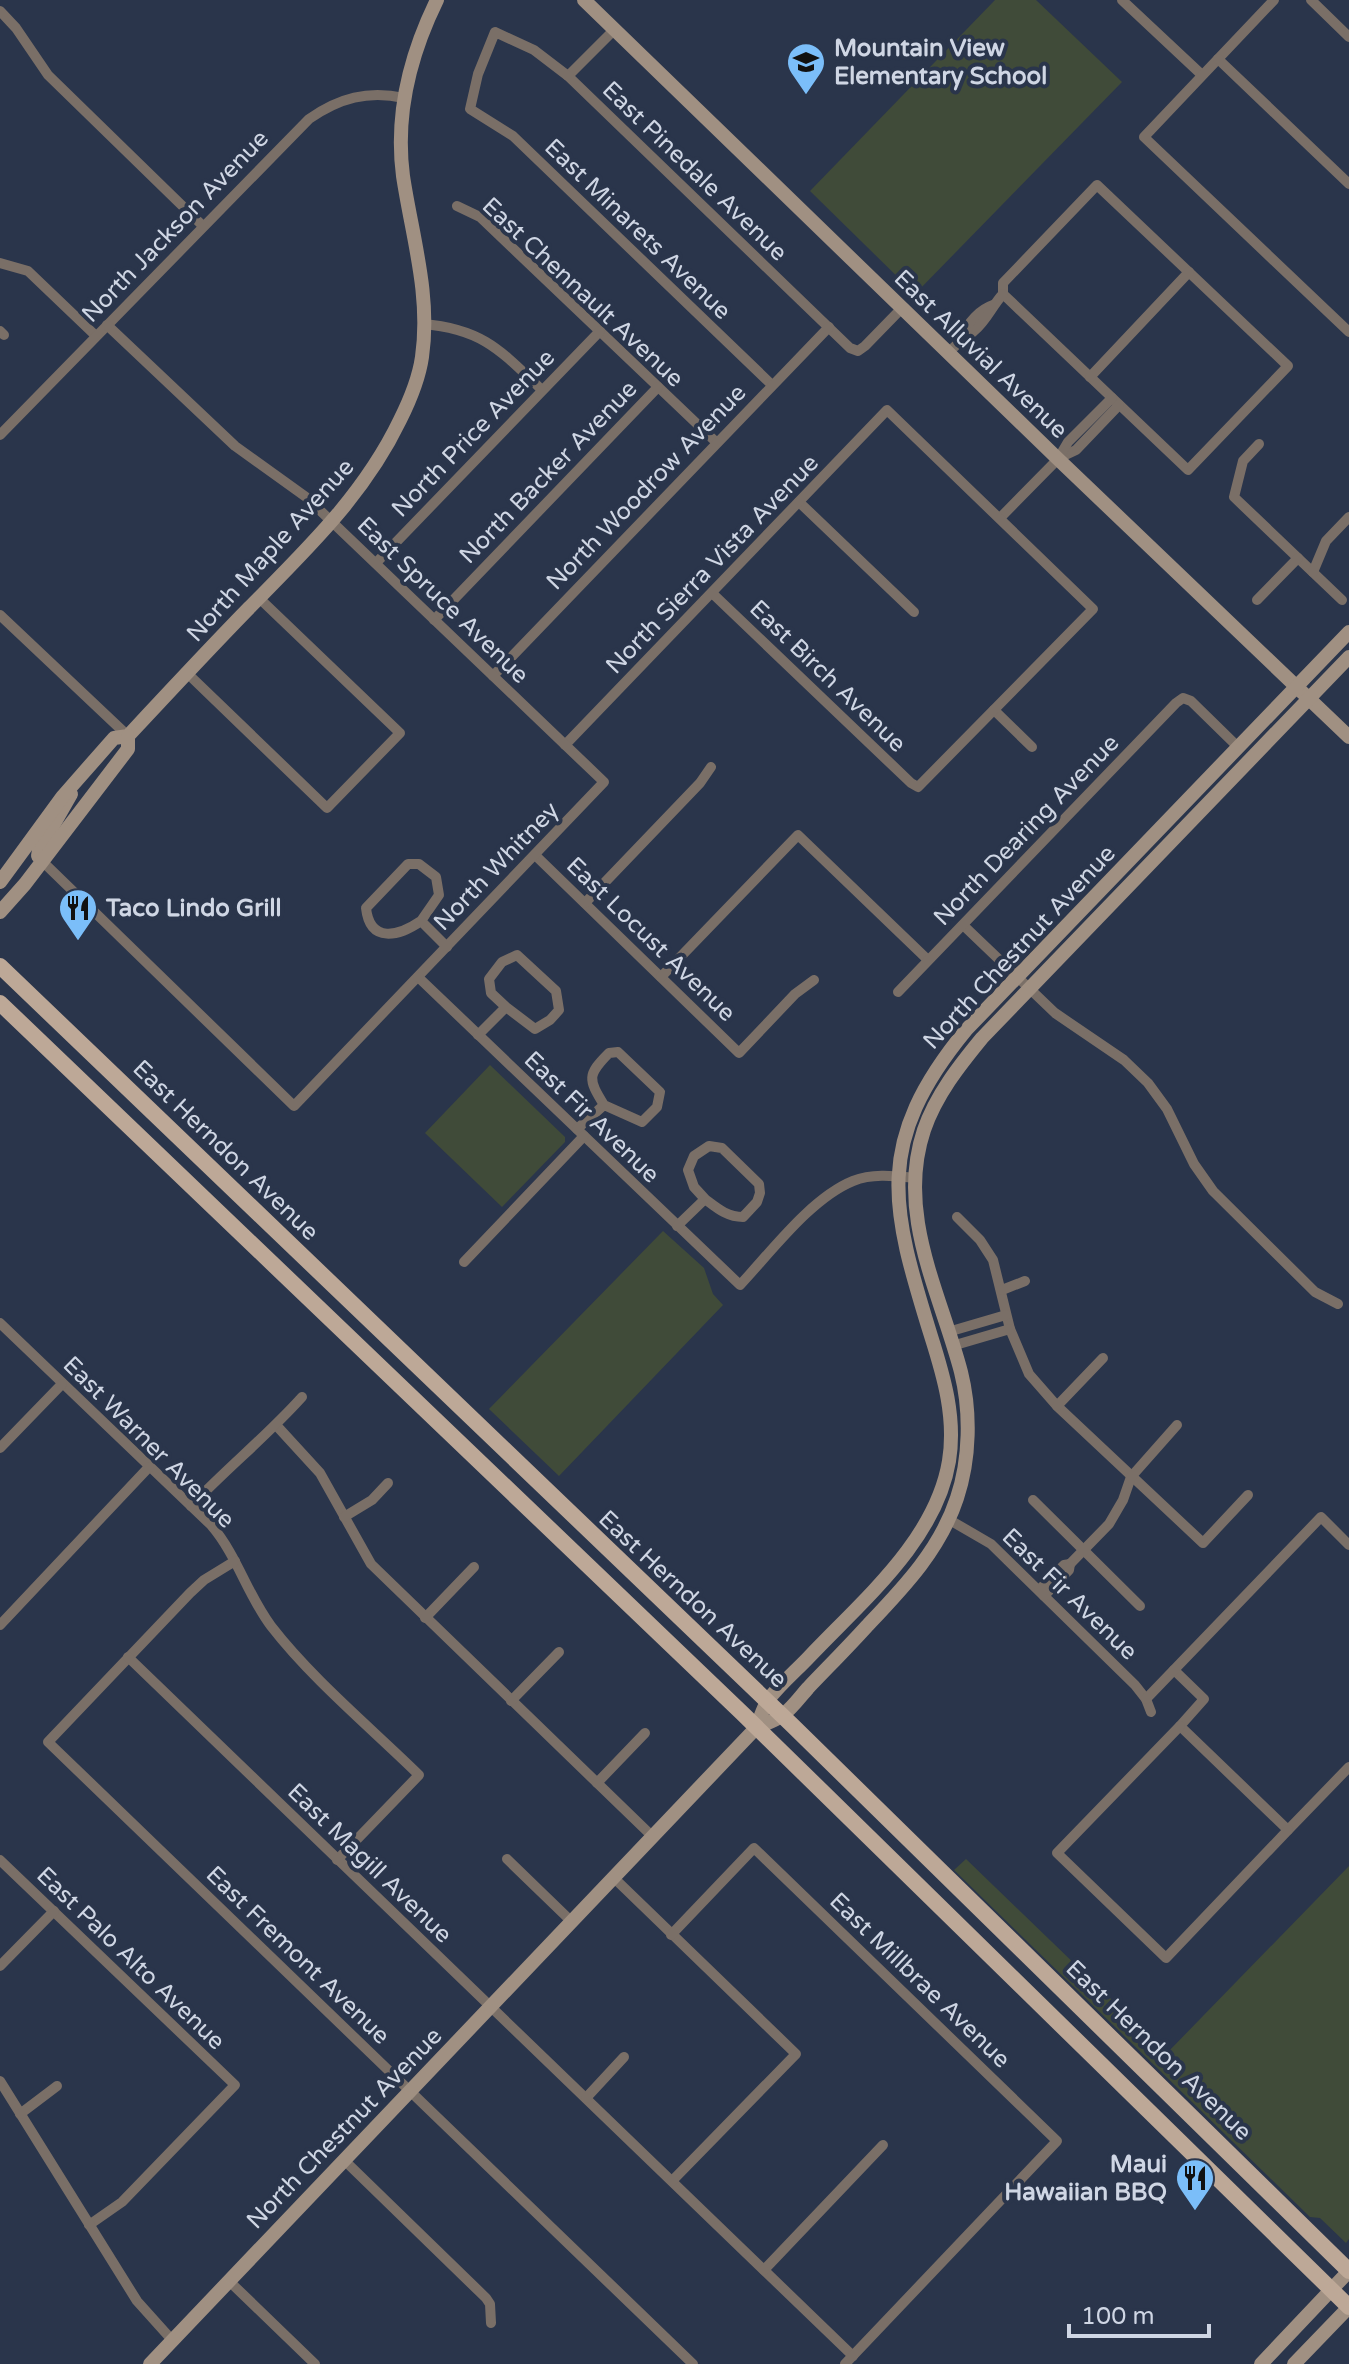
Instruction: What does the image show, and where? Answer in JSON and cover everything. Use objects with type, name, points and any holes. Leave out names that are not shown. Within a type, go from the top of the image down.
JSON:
[{"type":"main road","name":"North Maple Avenue","points":[[0,882],[78,779],[114,738],[128,736],[332,522],[374,470],[410,399],[422,357],[423,324],[422,281],[402,160],[404,98],[419,42],[437,0]]},
{"type":"main road","name":"East Alluvial Avenue","points":[[584,0],[1349,737]]},
{"type":"main road","name":"North Chestnut Avenue","points":[[756,1728],[767,1701],[906,1553],[936,1506],[949,1463],[948,1394],[905,1247],[897,1176],[906,1131],[924,1088],[966,1030],[1349,632]]},
{"type":"main road","name":"North Chestnut Avenue","points":[[150,2364],[756,1728],[782,1716],[913,1576],[934,1548],[961,1484],[967,1452],[961,1373],[916,1217],[915,1178],[924,1132],[945,1087],[975,1046],[1349,657]]},
{"type":"main road","name":"North Maple Avenue","points":[[0,912],[128,749],[128,736]]},
{"type":"main road","points":[[42,861],[38,857],[39,850],[64,811],[78,779]]},
{"type":"main road","name":"East Herndon Avenue","points":[[0,966],[767,1701],[1349,2271]]},
{"type":"main road","name":"East Herndon Avenue","points":[[0,1003],[756,1728],[1343,2302]]},
{"type":"main road","points":[[941,1367],[959,1414],[960,1426],[957,1462],[945,1506],[948,1519]]},
{"type":"main road","points":[[913,1576],[912,1564],[939,1521],[936,1506]]},
{"type":"main road","points":[[1294,2364],[1343,2302],[1349,2271]]},
{"type":"main road","points":[[1261,2364],[1343,2302]]},
{"type":"street","points":[[1122,0],[1202,75]]},
{"type":"street","points":[[1274,0],[1144,137],[1349,332]]},
{"type":"street","points":[[1311,0],[1349,37]]},
{"type":"street","points":[[0,11],[16,28],[48,75],[203,226]]},
{"type":"street","points":[[568,76],[614,30]]},
{"type":"street","name":"East Pinedale Avenue","points":[[470,109],[478,74],[495,32],[534,50],[568,76],[850,348],[858,351],[865,346],[902,308]]},
{"type":"street","points":[[1218,59],[1349,184]]},
{"type":"street","name":"North Jackson Avenue","points":[[0,435],[297,129],[335,103],[371,94],[404,98]]},
{"type":"street","name":"East Minarets Avenue","points":[[470,109],[513,136],[772,385]]},
{"type":"street","points":[[948,353],[964,336],[965,328],[1003,294],[1003,283],[1097,185],[1288,366],[1188,470],[1003,294]]},
{"type":"street","name":"East Chennault Avenue","points":[[457,206],[480,217],[716,442]]},
{"type":"street","points":[[1,265],[28,271],[96,336]]},
{"type":"street","points":[[1090,377],[1189,272]]},
{"type":"street","points":[[423,324],[460,329],[479,336],[496,347],[542,390]]},
{"type":"street","name":"East Spruce Avenue","points":[[107,325],[235,446],[306,497],[604,782]]},
{"type":"street","name":"North Woodrow Avenue","points":[[493,676],[829,327]]},
{"type":"street","name":"North Price Avenue","points":[[376,563],[600,331]]},
{"type":"street","name":"North Backer Avenue","points":[[434,620],[658,387]]},
{"type":"street","points":[[1032,747],[994,710],[1093,609],[1000,518],[1058,459],[1068,442],[1116,401]]},
{"type":"street","name":"North Sierra Vista Avenue","points":[[565,745],[887,410],[1000,518]]},
{"type":"street","points":[[1259,444],[1243,461],[1234,497],[1342,600]]},
{"type":"street","points":[[799,502],[914,612]]},
{"type":"street","points":[[1313,572],[1326,541],[1349,517]]},
{"type":"street","points":[[1257,600],[1298,558]]},
{"type":"street","name":"East Birch Avenue","points":[[712,593],[918,787],[994,710]]},
{"type":"street","points":[[187,673],[327,808],[400,733],[259,598]]},
{"type":"street","points":[[0,615],[128,736]]},
{"type":"street","name":"North Dearing Avenue","points":[[898,992],[1176,703],[1183,698],[1191,701],[1238,747]]},
{"type":"street","points":[[585,903],[700,783],[711,767]]},
{"type":"street","name":"North Whitney","points":[[42,861],[294,1106],[604,782]]},
{"type":"street","points":[[661,977],[798,835],[928,960]]},
{"type":"street","name":"East Locust Avenue","points":[[535,855],[739,1053],[795,994],[814,980]]},
{"type":"street","points":[[408,864],[419,864],[436,877],[439,895],[421,921],[407,931],[391,935],[377,930],[367,920],[366,908],[408,864]]},
{"type":"street","points":[[421,921],[447,947]]},
{"type":"street","points":[[963,925],[1055,1013],[1124,1060],[1148,1083],[1167,1109],[1194,1164],[1213,1191],[1315,1292],[1338,1304]]},
{"type":"street","points":[[517,955],[556,991],[559,1010],[535,1029],[506,1007],[491,993],[489,979],[502,962],[517,955]]},
{"type":"street","name":"East Fir Avenue","points":[[418,977],[740,1285],[803,1218],[831,1194],[862,1178],[897,1176]]},
{"type":"street","points":[[478,1035],[506,1007]]},
{"type":"street","points":[[618,1052],[660,1092],[657,1107],[642,1122],[604,1105],[591,1084],[593,1069],[609,1053],[618,1052]]},
{"type":"street","points":[[464,1262],[604,1105]]},
{"type":"street","points":[[709,1146],[722,1148],[759,1184],[757,1202],[743,1217],[721,1212],[705,1199],[694,1187],[688,1170],[694,1156],[709,1146]]},
{"type":"street","points":[[897,1176],[915,1178]]},
{"type":"street","points":[[677,1226],[705,1199]]},
{"type":"street","points":[[957,1217],[980,1240],[993,1260],[1010,1329],[1029,1374],[1057,1406],[1131,1477],[1203,1543],[1248,1495]]},
{"type":"street","points":[[1002,1290],[1025,1281]]},
{"type":"street","points":[[950,1339],[1006,1315]]},
{"type":"street","name":"East Warner Avenue","points":[[0,1323],[218,1534],[256,1604],[281,1639],[419,1775],[337,1860]]},
{"type":"street","points":[[950,1339],[1010,1329]]},
{"type":"street","points":[[1057,1406],[1103,1358]]},
{"type":"street","points":[[0,1448],[62,1384]]},
{"type":"street","points":[[191,1506],[302,1397]]},
{"type":"street","points":[[276,1425],[320,1473],[371,1564],[652,1836]]},
{"type":"street","points":[[1041,1593],[1064,1565],[1070,1564],[1109,1524],[1123,1500],[1131,1477],[1177,1425]]},
{"type":"street","points":[[0,1625],[149,1467]]},
{"type":"street","points":[[344,1517],[372,1500],[388,1483]]},
{"type":"street","points":[[1033,1500],[1140,1606]]},
{"type":"street","points":[[1146,1699],[1321,1517],[1349,1545]]},
{"type":"street","name":"East Fir Avenue","points":[[948,1519],[991,1544],[1135,1685],[1151,1712]]},
{"type":"street","points":[[128,1657],[204,1580],[235,1561]]},
{"type":"street","points":[[425,1618],[474,1567]]},
{"type":"street","points":[[511,1701],[559,1652]]},
{"type":"street","name":"East Fremont Avenue","points":[[128,1657],[48,1742],[693,2364]]},
{"type":"street","name":"East Magill Avenue","points":[[128,1657],[764,2270],[849,2360]]},
{"type":"street","points":[[1174,1670],[1204,1699],[1057,1853],[1166,1958],[1349,1767]]},
{"type":"street","points":[[1180,1726],[1288,1830]]},
{"type":"street","points":[[597,1783],[645,1733]]},
{"type":"street","name":"East Millbrae Avenue","points":[[671,1935],[754,1848],[1057,2141],[849,2360]]},
{"type":"street","points":[[507,1859],[571,1921]]},
{"type":"street","name":"East Palo Alto Avenue","points":[[0,1860],[235,2085],[122,2202],[89,2225]]},
{"type":"street","points":[[613,1877],[796,2054],[672,2181]]},
{"type":"street","points":[[0,1966],[54,1911]]},
{"type":"street","points":[[586,2098],[624,2057]]},
{"type":"street","points":[[0,2081],[137,2301],[172,2340]]},
{"type":"street","points":[[20,2114],[57,2086]]},
{"type":"street","points":[[764,2270],[883,2145]]},
{"type":"street","points":[[344,2160],[486,2298],[490,2304],[491,2323]]},
{"type":"street","points":[[229,2281],[315,2364]]},
{"type":"green space","points":[[995,0],[1036,0],[1122,82],[915,294],[810,191]]},
{"type":"green space","points":[[490,1065],[565,1137],[565,1142],[502,1207],[425,1133]]},
{"type":"green space","points":[[663,1231],[704,1268],[713,1294],[723,1305],[559,1476],[489,1409]]},
{"type":"green space","points":[[966,1859],[1167,2053],[1349,1866],[1349,2239],[1346,2243],[1320,2218],[1310,2217],[954,1870]]},
{"type":"place","name":"Mountain View Elementary School","points":[[806,96]]},
{"type":"place","name":"Taco Lindo Grill","points":[[78,942]]},
{"type":"place","name":"Maui Hawaiian BBQ","points":[[1195,2212]]}]
